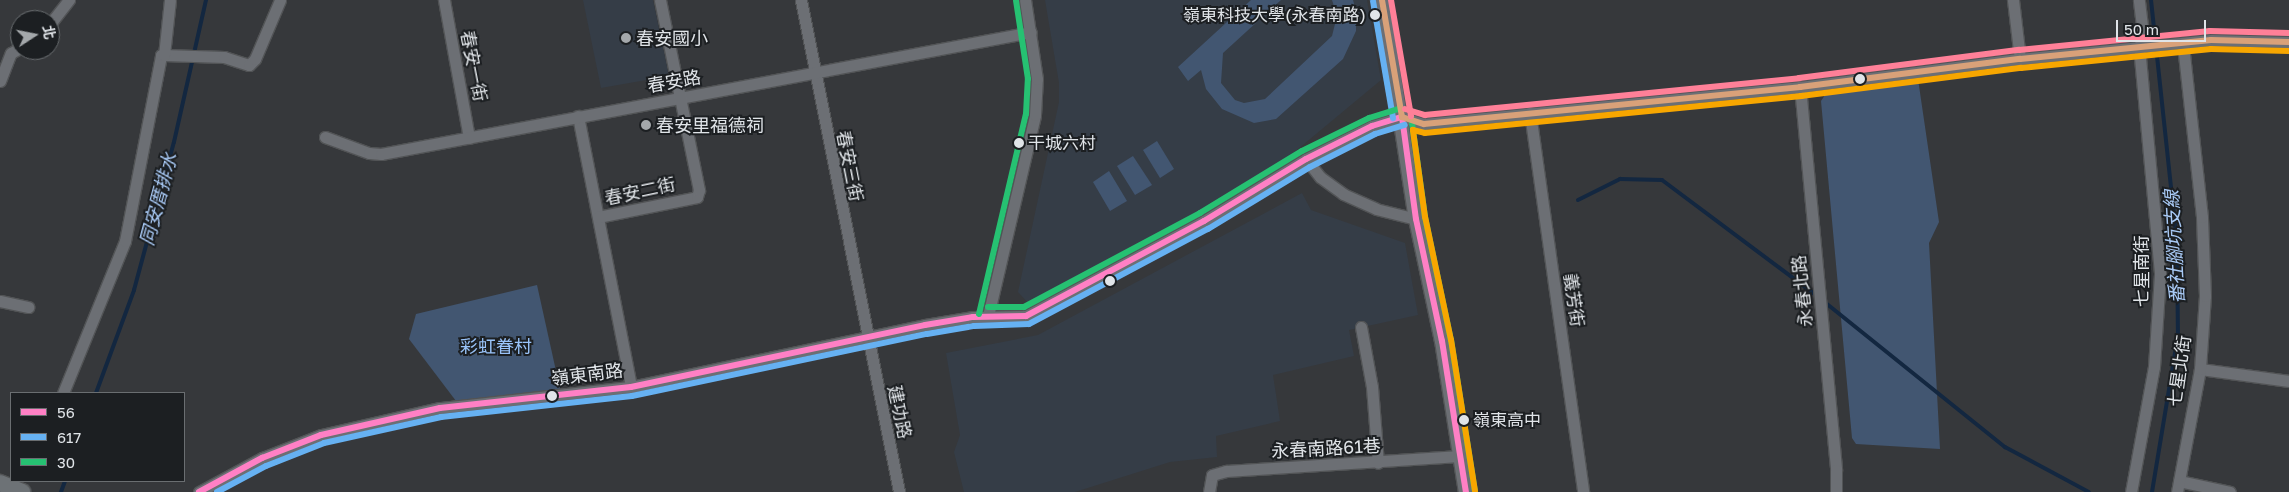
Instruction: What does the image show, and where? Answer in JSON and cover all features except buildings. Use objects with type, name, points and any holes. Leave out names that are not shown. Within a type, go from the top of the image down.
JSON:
[{"type":"main road","points":[[0,483],[23,492]]},
{"type":"street","points":[[60,11],[69,0]]},
{"type":"street","points":[[168,54],[170,0]]},
{"type":"street","points":[[63,392],[125,241],[160,55],[224,58],[249,65],[255,59],[280,0]]},
{"type":"street","name":"春安一街","points":[[444,0],[469,138]]},
{"type":"street","name":"春安二街","points":[[598,217],[697,197],[699,190],[660,0]]},
{"type":"street","name":"春安三街","points":[[801,0],[866,339]]},
{"type":"street","points":[[988,316],[1035,115],[1037,79],[1025,0]]},
{"type":"street","points":[[1382,0],[1402,116],[1416,219],[1442,341],[1466,492]]},
{"type":"street","points":[[2013,0],[2020,59]]},
{"type":"street","name":"七星南街","points":[[2131,492],[2154,367],[2160,273],[2139,48],[2143,34],[2139,0]]},
{"type":"street","name":"春安路","points":[[324,137],[369,153],[381,154],[1031,32]]},
{"type":"street","points":[[1402,116],[1424,124],[1800,87],[2020,59],[2211,40],[2289,42]]},
{"type":"street","name":"七星北街","points":[[2178,487],[2200,369],[2205,296],[2202,217],[2179,44]]},
{"type":"street","points":[[0,81],[10,56]]},
{"type":"street","name":"永春北路","points":[[1800,87],[1836,470],[1836,492]]},
{"type":"street","name":"義芳街","points":[[1530,113],[1583,492]]},
{"type":"street","points":[[578,116],[631,387]]},
{"type":"street","name":"嶺東南路","points":[[199,492],[262,458],[320,435],[440,408],[631,387],[925,326],[988,316],[1026,316],[1204,221],[1306,159],[1372,126],[1402,116]]},
{"type":"street","points":[[1306,159],[1320,177],[1343,194],[1376,209],[1416,219]]},
{"type":"street","points":[[0,301],[28,306]]},
{"type":"street","points":[[1361,327],[1372,387],[1378,463]]},
{"type":"street","name":"建功路","points":[[866,339],[899,492]]},
{"type":"street","points":[[2200,369],[2289,381]]},
{"type":"street","name":"永春南路61巷","points":[[1209,492],[1212,475],[1226,471],[1378,463],[1460,456]]},
{"type":"street","points":[[2178,487],[2230,492]]},
{"type":"shaded area","name":"春安國小","points":[[583,0],[653,0],[669,76],[601,88]]},
{"type":"shaded area","points":[[1045,0],[1367,0],[1381,80],[1286,159],[1211,206],[1029,304],[1018,292],[1059,102],[1059,83]]},
{"type":"shaded area","points":[[1302,193],[1311,210],[1405,243],[1418,315],[1349,330],[1354,356],[1273,375],[1280,421],[1216,436],[1217,457],[1170,462],[1075,492],[964,492],[954,452],[960,435],[946,353],[1038,335]]},
{"type":"green space","points":[[1251,0],[1281,0],[1223,53],[1221,83],[1235,100],[1244,103],[1265,99],[1332,36],[1337,16],[1332,0],[1353,0],[1356,11],[1356,31],[1343,59],[1276,119],[1254,123],[1222,109],[1206,89],[1201,70],[1188,81],[1178,67]]},
{"type":"green space","points":[[1918,79],[1939,222],[1929,243],[1940,449],[1856,444],[1852,438],[1821,101],[1827,92]]},
{"type":"green space","points":[[1157,141],[1174,169],[1160,178],[1143,150]]},
{"type":"green space","points":[[1133,156],[1152,185],[1135,195],[1117,166]]},
{"type":"green space","points":[[1109,171],[1127,201],[1110,211],[1093,182]]},
{"type":"green space","name":"彩虹眷村","points":[[537,285],[560,389],[456,401],[409,339],[416,314]]},
{"type":"waterway","name":"同安厝排水","points":[[96,392],[134,290],[174,142],[206,0]]},
{"type":"waterway","name":"番社腳坑支線","points":[[2151,0],[2177,244],[2178,335],[2152,492]]},
{"type":"waterway","points":[[1578,200],[1620,179],[1662,180],[1817,296]]},
{"type":"waterway","points":[[1822,300],[2005,447],[2089,492]]},
{"type":"waterway","name":"同安厝排水","points":[[61,492],[65,482]]},
{"type":"transit line","points":[[1382,0],[1402,117]]},
{"type":"transit line","points":[[1391,0],[1411,116]]},
{"type":"transit line","name":"30","points":[[979,314],[1026,114],[1028,79],[1016,1]]},
{"type":"transit line","name":"617","points":[[1373,1],[1393,118]]},
{"type":"transit line","points":[[1405,109],[1425,115],[1799,78],[2019,50],[2210,31],[2289,33]]},
{"type":"transit line","points":[[1402,117],[1424,124],[1800,87],[2020,59],[2211,40],[2289,42]]},
{"type":"transit line","points":[[1475,491],[1451,340],[1425,217],[1413,130],[1425,133],[1801,96],[2021,68],[2211,49],[2289,51]]},
{"type":"transit line","name":"30","points":[[988,307],[1024,307],[1200,213],[1302,151],[1369,118],[1399,109]]},
{"type":"transit line","name":"30","points":[[1411,116],[1425,217],[1451,340],[1475,491]]},
{"type":"transit line","name":"56","points":[[1402,117],[1416,219],[1442,341],[1466,492]]},
{"type":"transit line","name":"56","points":[[199,492],[262,458],[321,435],[440,408],[631,387],[925,325],[973,317],[1026,316],[1204,221],[1306,159],[1372,126],[1402,117]]},
{"type":"transit line","name":"617","points":[[217,492],[266,466],[324,443],[441,417],[632,396],[927,334],[974,326],[1029,324],[1208,229],[1310,167],[1375,134],[1405,125]]},
{"type":"place","name":"嶺東科技大學(永春南路)","points":[[1375,15]]},
{"type":"place","name":"春安國小","points":[[626,38]]},
{"type":"place","name":"春安里福德祠","points":[[646,125]]},
{"type":"place","name":"干城六村","points":[[1019,143]]},
{"type":"place","name":"嶺東高中","points":[[1464,420]]}]
